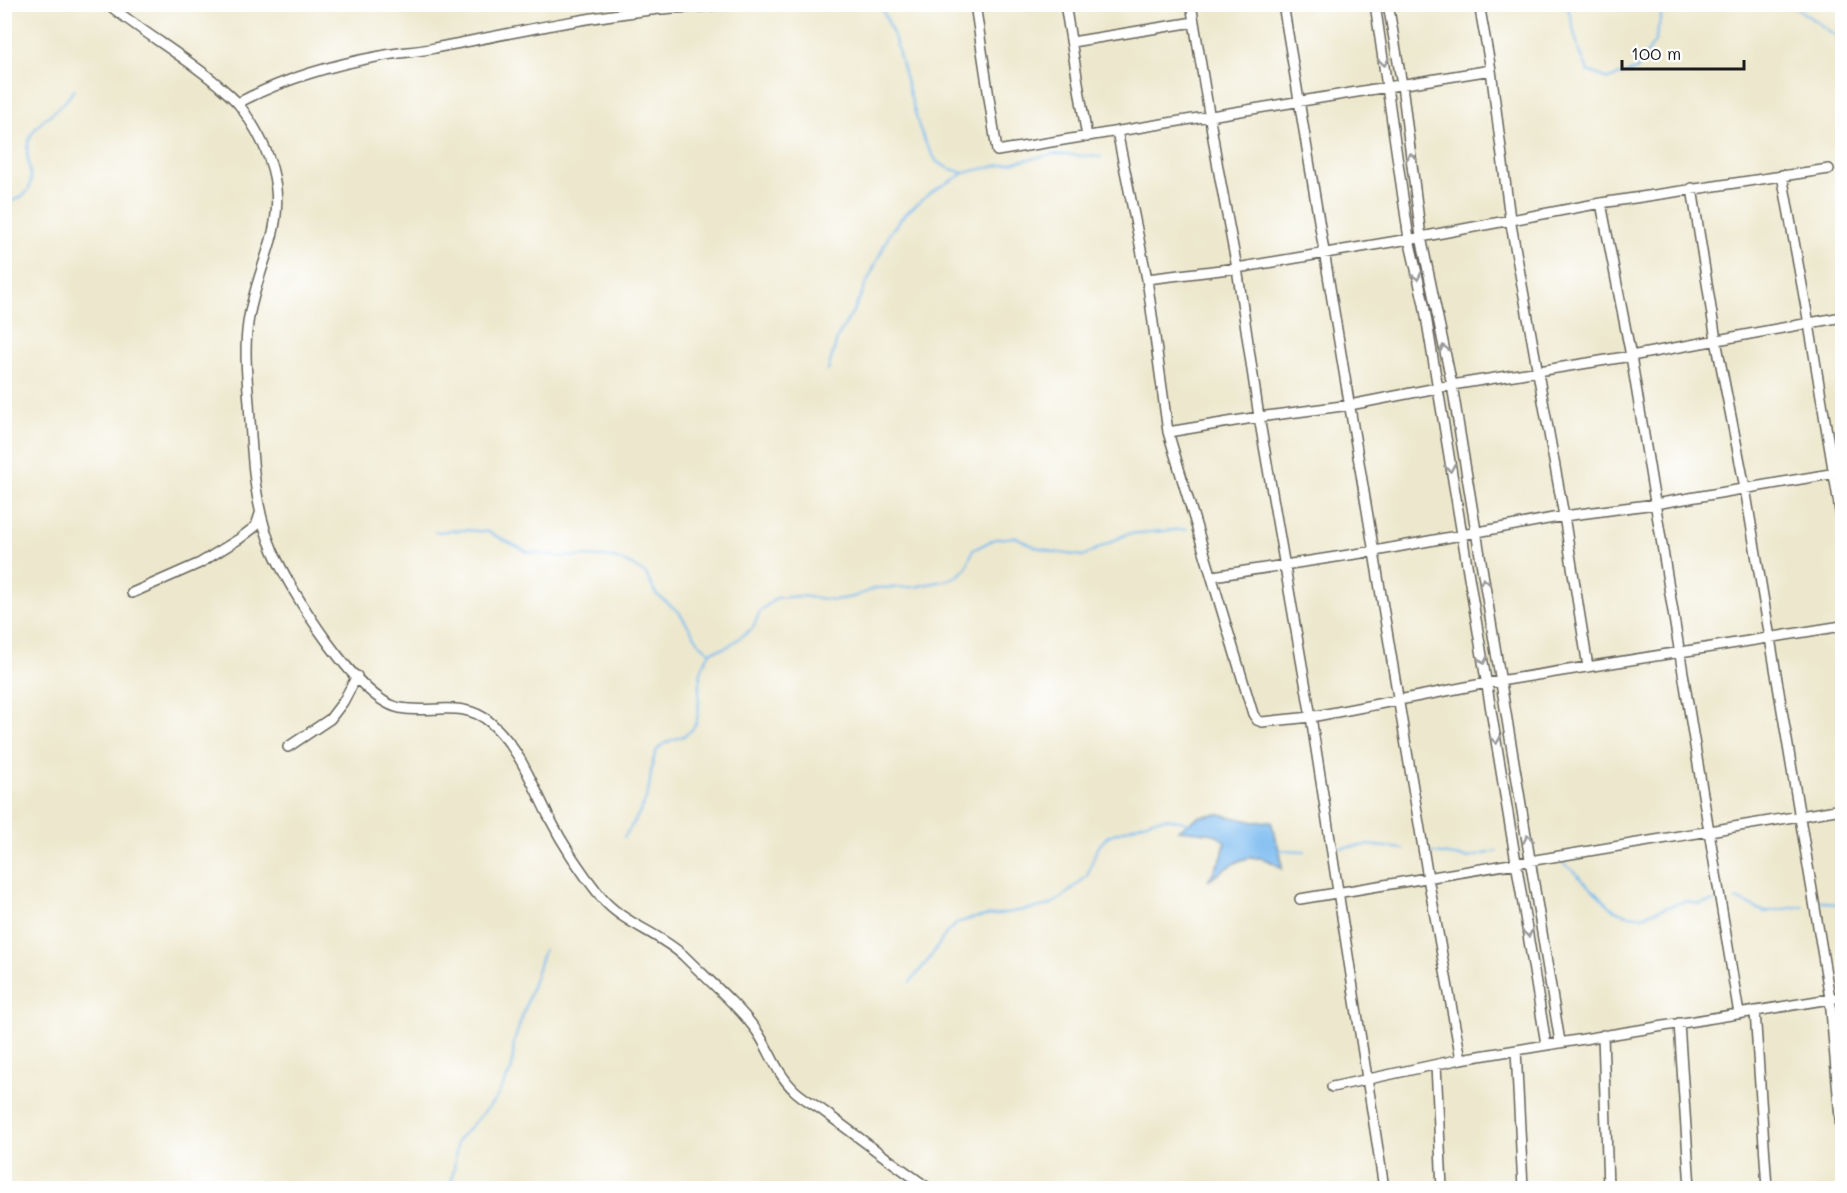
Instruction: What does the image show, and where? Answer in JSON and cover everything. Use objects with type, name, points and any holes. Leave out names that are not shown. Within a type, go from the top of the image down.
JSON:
[{"type":"street","points":[[108,4],[176,52],[238,103],[266,149],[273,168],[277,190],[276,217],[272,239],[259,274],[247,328],[246,356],[251,441],[260,514],[273,550],[315,624],[374,695],[388,705],[415,709],[458,708],[468,710],[491,723],[513,747],[525,765],[563,842],[604,901],[615,912],[662,938],[712,984],[748,1020],[765,1045],[777,1070],[796,1092],[928,1188]]},
{"type":"street","points":[[238,103],[265,89],[299,76],[383,55],[434,48],[614,15],[724,4]]},
{"type":"street","points":[[975,4],[997,151],[1491,70]]},
{"type":"street","points":[[1065,4],[1087,136]]},
{"type":"street","points":[[1191,4],[1311,717],[1384,1188]]},
{"type":"street","points":[[1283,4],[1428,878],[1461,1059]]},
{"type":"street","points":[[1375,4],[1409,239],[1424,304],[1546,1044]]},
{"type":"street","points":[[1388,4],[1402,85],[1421,237],[1452,385],[1532,860],[1560,1042]]},
{"type":"street","points":[[1479,4],[1491,70],[1510,219],[1539,372],[1588,667]]},
{"type":"street","points":[[1072,42],[1194,22]]},
{"type":"street","points":[[1117,130],[1147,279],[1168,432],[1253,714],[1257,720],[1270,722],[1311,717],[1487,683],[1842,626]]},
{"type":"street","points":[[1147,279],[1237,268],[1421,237],[1601,203],[1828,168]]},
{"type":"street","points":[[1782,175],[1839,472],[1842,523]]},
{"type":"street","points":[[1692,188],[1716,340],[1745,488],[1798,817],[1830,998],[1842,1142]]},
{"type":"street","points":[[1601,203],[1632,357],[1739,1014]]},
{"type":"street","points":[[1168,432],[1350,405],[1452,385],[1632,357],[1842,317]]},
{"type":"street","points":[[1213,576],[1839,472]]},
{"type":"street","points":[[132,593],[200,563],[239,539],[256,526],[260,514]]},
{"type":"street","points":[[288,747],[330,719],[343,702],[357,676]]},
{"type":"street","points":[[1300,899],[1842,809]]},
{"type":"street","points":[[1332,1087],[1461,1059],[1546,1044],[1842,997]]},
{"type":"street","points":[[1755,1011],[1767,1188]]},
{"type":"street","points":[[1679,1023],[1690,1188]]},
{"type":"street","points":[[1603,1035],[1608,1188]]},
{"type":"street","points":[[1516,1050],[1523,1188]]},
{"type":"street","points":[[1436,1065],[1442,1188]]},
{"type":"water","points":[[1219,814],[1254,822],[1271,821],[1282,869],[1262,858],[1244,859],[1208,881],[1222,857],[1225,842],[1215,834],[1178,830],[1200,816]]},
{"type":"waterway","points":[[880,4],[894,36],[919,127],[937,162],[963,173],[1053,154],[1101,157]]},
{"type":"waterway","points":[[1567,4],[1578,47],[1588,71],[1608,79],[1636,70],[1655,41],[1664,4]]},
{"type":"waterway","points":[[1791,4],[1842,40]]},
{"type":"waterway","points":[[4,203],[26,192],[31,177],[27,149],[29,140],[38,126],[64,103],[74,89]]},
{"type":"waterway","points":[[828,370],[838,336],[854,310],[891,231],[904,215],[931,192],[963,174]]},
{"type":"waterway","points":[[435,532],[466,530],[488,532],[528,552],[565,557],[614,558],[630,564],[646,574],[656,594],[679,612],[700,644],[710,652],[727,647],[753,628],[760,611],[776,598],[799,596],[834,600],[853,597],[876,588],[914,587],[948,580],[958,576],[966,568],[973,550],[995,539],[1016,537],[1033,546],[1053,552],[1083,556],[1127,534],[1187,529]]},
{"type":"waterway","points":[[624,837],[646,799],[656,752],[664,744],[689,732],[697,720],[701,673],[710,653]]},
{"type":"waterway","points":[[910,982],[930,958],[947,932],[959,922],[1050,905],[1063,897],[1087,876],[1097,848],[1108,836],[1152,820],[1167,818],[1191,824]]},
{"type":"waterway","points":[[1340,848],[1368,845],[1404,849]]},
{"type":"waterway","points":[[1279,850],[1305,851]]},
{"type":"waterway","points":[[1428,852],[1468,858],[1497,851]]},
{"type":"waterway","points":[[1558,860],[1570,868],[1613,909],[1627,915],[1642,916],[1685,901],[1698,904],[1716,901]]},
{"type":"waterway","points":[[1736,899],[1765,912],[1803,906]]},
{"type":"waterway","points":[[1821,901],[1842,906]]},
{"type":"waterway","points":[[450,1188],[457,1141],[495,1100],[512,1069],[514,1042],[544,950]]}]
